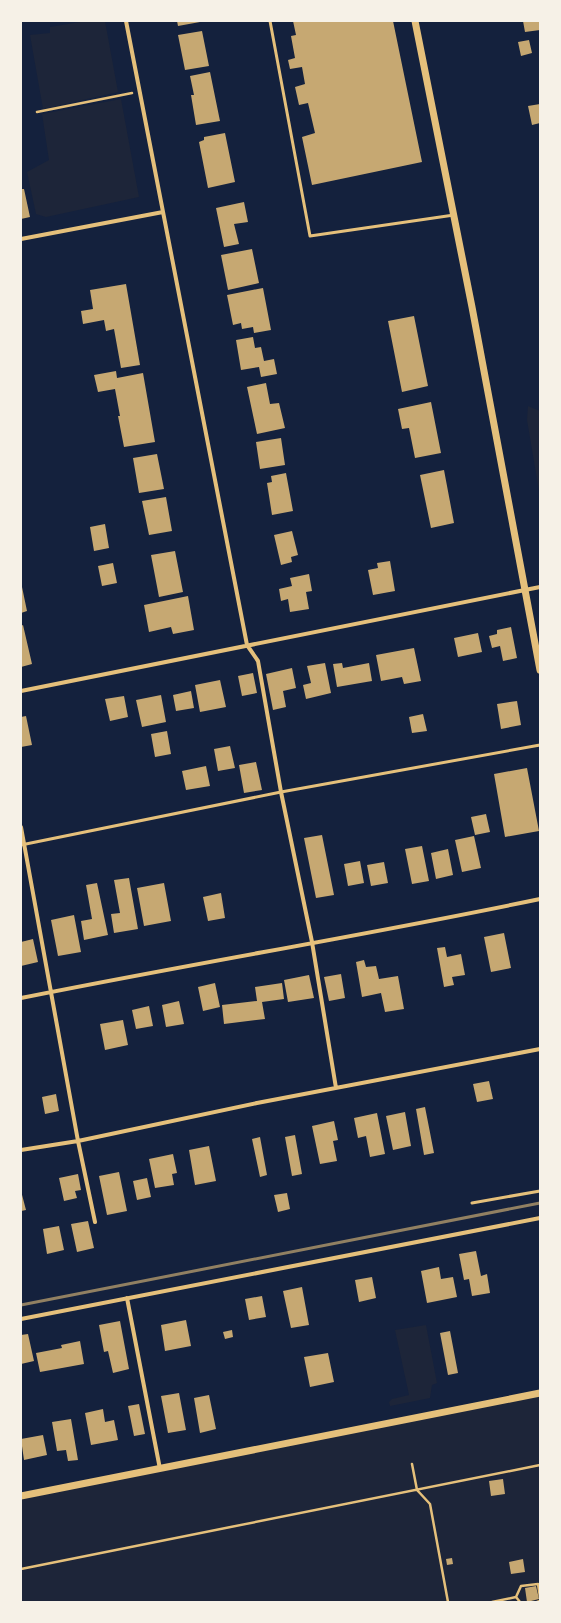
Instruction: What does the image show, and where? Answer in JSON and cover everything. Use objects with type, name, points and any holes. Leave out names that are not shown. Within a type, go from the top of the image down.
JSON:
[{"type":"street","points":[[126,21],[247,645],[258,661],[281,792],[312,942],[336,1088]]},
{"type":"street","points":[[415,21],[454,216],[540,670]]},
{"type":"street","points":[[21,239],[163,212]]},
{"type":"street","points":[[21,691],[540,587]]},
{"type":"street","points":[[21,827],[50,992],[95,1222]]},
{"type":"street","points":[[21,998],[312,942],[462,916],[540,900]]},
{"type":"street","points":[[21,1150],[78,1141],[249,1104],[540,1049]]},
{"type":"street","points":[[21,1319],[540,1218]]},
{"type":"street","points":[[127,1298],[160,1469]]},
{"type":"street","points":[[21,1496],[540,1393]]},
{"type":"lane","points":[[270,21],[310,236],[454,216]]},
{"type":"lane","points":[[23,845],[281,792],[540,745]]},
{"type":"lane","points":[[472,1203],[540,1191]]},
{"type":"path","points":[[37,112],[140,91]]},
{"type":"path","points":[[412,1464],[417,1490],[430,1504],[448,1602]]},
{"type":"path","points":[[21,1569],[540,1465]]},
{"type":"path","points":[[516,1597],[521,1586],[538,1584],[540,1597]]},
{"type":"path","points":[[492,1602],[516,1597]]},
{"type":"path","points":[[516,1597],[520,1602]]},
{"type":"shaded area","points":[[86,21],[105,21],[118,92],[43,109],[30,35],[50,33],[50,27]]},
{"type":"shaded area","points":[[121,99],[139,197],[46,217],[36,214],[27,172],[49,160],[42,114]]},
{"type":"shaded area","points":[[528,406],[540,411],[540,497],[527,420]]},
{"type":"shaded area","points":[[426,1325],[437,1383],[432,1385],[430,1398],[390,1406],[389,1402],[392,1399],[409,1395],[395,1330]]},
{"type":"shaded area","points":[[540,1393],[540,1602],[21,1602],[21,1497]]},
{"type":"building","points":[[177,21],[200,21],[200,22],[178,26]]},
{"type":"building","points":[[293,21],[393,21],[422,162],[312,185],[302,137],[315,133],[308,103],[299,105],[295,87],[305,84],[302,67],[290,69],[288,60],[295,58],[291,36],[296,35]]},
{"type":"building","points":[[523,21],[540,21],[540,30],[525,32]]},
{"type":"building","points":[[202,31],[209,66],[185,70],[178,35]]},
{"type":"building","points":[[529,40],[532,53],[521,56],[518,42]]},
{"type":"building","points":[[210,72],[220,121],[196,125],[191,95],[194,95],[190,76]]},
{"type":"building","points":[[540,104],[540,123],[532,125],[528,106]]},
{"type":"building","points":[[225,133],[235,182],[208,188],[199,142],[204,140],[204,137]]},
{"type":"building","points":[[21,189],[24,189],[30,217],[21,219]]},
{"type":"building","points":[[244,202],[248,222],[234,224],[239,244],[224,247],[216,208]]},
{"type":"building","points":[[252,249],[259,283],[228,290],[221,255]]},
{"type":"building","points":[[126,284],[140,365],[121,368],[114,329],[106,331],[104,320],[83,324],[81,311],[93,309],[90,290]]},
{"type":"building","points":[[263,288],[271,330],[254,333],[253,327],[242,329],[241,323],[233,325],[227,295]]},
{"type":"building","points":[[414,316],[428,386],[402,392],[388,321]]},
{"type":"building","points":[[253,337],[255,348],[261,347],[264,361],[274,359],[277,374],[261,377],[259,367],[241,370],[236,340]]},
{"type":"building","points":[[116,371],[117,378],[143,373],[155,442],[124,447],[115,389],[98,392],[94,375]]},
{"type":"building","points":[[266,383],[270,404],[279,403],[285,428],[257,434],[247,387]]},
{"type":"building","points":[[431,402],[441,453],[415,458],[409,428],[402,429],[398,409]]},
{"type":"building","points":[[281,438],[285,465],[260,469],[256,442]]},
{"type":"building","points":[[157,454],[164,489],[139,493],[133,458]]},
{"type":"building","points":[[444,470],[454,523],[431,528],[420,475]]},
{"type":"building","points":[[286,473],[293,511],[272,515],[267,483],[272,482],[271,476]]},
{"type":"building","points":[[166,497],[172,531],[149,535],[142,501]]},
{"type":"building","points":[[105,524],[109,548],[94,551],[90,527]]},
{"type":"building","points":[[292,531],[298,555],[291,557],[292,562],[281,565],[274,535]]},
{"type":"building","points":[[175,551],[183,592],[159,597],[151,555]]},
{"type":"building","points":[[390,561],[395,591],[373,595],[368,570],[378,568],[377,563]]},
{"type":"building","points":[[113,563],[117,583],[102,586],[98,566]]},
{"type":"building","points":[[309,574],[312,591],[306,592],[309,609],[290,612],[288,599],[281,601],[279,589],[292,586],[290,578]]},
{"type":"building","points":[[22,587],[27,611],[21,613],[21,588]]},
{"type":"building","points":[[188,596],[194,630],[173,634],[171,627],[149,632],[144,605]]},
{"type":"building","points":[[23,625],[32,664],[21,667],[21,626]]},
{"type":"building","points":[[511,627],[517,658],[503,661],[500,646],[492,648],[489,636],[497,634],[497,630]]},
{"type":"building","points":[[478,633],[482,652],[458,657],[454,638]]},
{"type":"building","points":[[414,648],[421,681],[404,684],[402,677],[381,681],[376,655]]},
{"type":"building","points":[[325,663],[331,693],[306,699],[303,685],[311,683],[307,666]]},
{"type":"building","points":[[342,663],[343,668],[369,663],[372,681],[337,687],[333,664]]},
{"type":"building","points":[[292,668],[296,688],[283,691],[286,707],[273,710],[266,674]]},
{"type":"building","points":[[253,673],[257,693],[242,696],[238,676]]},
{"type":"building","points":[[220,680],[226,707],[200,712],[195,685]]},
{"type":"building","points":[[191,691],[194,708],[176,711],[173,695]]},
{"type":"building","points":[[161,695],[166,722],[142,727],[136,700]]},
{"type":"building","points":[[124,696],[128,717],[110,721],[105,699]]},
{"type":"building","points":[[517,701],[521,725],[501,729],[497,704]]},
{"type":"building","points":[[423,714],[427,731],[412,733],[409,717]]},
{"type":"building","points":[[26,716],[32,745],[21,747],[21,717]]},
{"type":"building","points":[[167,731],[171,754],[155,757],[151,734]]},
{"type":"building","points":[[230,746],[235,768],[218,771],[214,749]]},
{"type":"building","points":[[256,762],[262,790],[244,793],[239,765]]},
{"type":"building","points":[[206,766],[210,786],[186,790],[182,771]]},
{"type":"building","points":[[527,768],[539,831],[505,837],[494,774]]},
{"type":"building","points":[[486,814],[490,832],[475,835],[471,817]]},
{"type":"building","points":[[322,835],[334,895],[316,898],[304,838]]},
{"type":"building","points":[[474,836],[481,868],[462,872],[455,840]]},
{"type":"building","points":[[422,846],[429,881],[412,884],[405,849]]},
{"type":"building","points":[[448,849],[453,875],[436,879],[431,853]]},
{"type":"building","points":[[360,861],[364,883],[348,886],[344,864]]},
{"type":"building","points":[[384,862],[388,883],[371,886],[367,865]]},
{"type":"building","points":[[129,878],[138,929],[114,933],[111,914],[120,913],[114,880]]},
{"type":"building","points":[[97,883],[108,935],[84,940],[81,921],[92,919],[86,885]]},
{"type":"building","points":[[164,883],[171,921],[144,926],[137,888]]},
{"type":"building","points":[[221,893],[225,918],[208,921],[203,897]]},
{"type":"building","points":[[74,915],[81,952],[58,956],[51,920]]},
{"type":"building","points":[[504,933],[511,968],[491,972],[484,937]]},
{"type":"building","points":[[33,939],[38,962],[21,966],[21,942]]},
{"type":"building","points":[[445,947],[447,957],[461,954],[465,975],[452,977],[454,985],[444,987],[437,948]]},
{"type":"building","points":[[364,960],[366,967],[376,966],[379,979],[398,976],[404,1009],[385,1012],[381,993],[362,997],[356,962]]},
{"type":"building","points":[[341,974],[345,998],[329,1001],[324,977]]},
{"type":"building","points":[[309,975],[314,998],[288,1002],[284,980]]},
{"type":"building","points":[[215,983],[220,1007],[203,1011],[198,987]]},
{"type":"building","points":[[282,983],[284,999],[262,1002],[265,1019],[224,1024],[222,1005],[257,1001],[255,987]]},
{"type":"building","points":[[179,1001],[184,1024],[166,1027],[162,1005]]},
{"type":"building","points":[[149,1006],[153,1026],[136,1029],[132,1010]]},
{"type":"building","points":[[123,1020],[128,1045],[105,1050],[100,1024]]},
{"type":"building","points":[[489,1081],[493,1099],[477,1102],[473,1084]]},
{"type":"building","points":[[56,1094],[59,1111],[45,1114],[42,1097]]},
{"type":"building","points":[[425,1107],[434,1153],[424,1155],[416,1109]]},
{"type":"building","points":[[405,1112],[411,1146],[393,1150],[386,1116]]},
{"type":"building","points":[[377,1113],[385,1154],[370,1157],[366,1136],[358,1138],[354,1118]]},
{"type":"building","points":[[334,1121],[338,1140],[333,1141],[337,1161],[320,1164],[312,1126]]},
{"type":"building","points":[[295,1135],[302,1174],[292,1176],[285,1137]]},
{"type":"building","points":[[260,1137],[267,1175],[260,1177],[252,1139]]},
{"type":"building","points":[[209,1146],[216,1181],[195,1185],[189,1150]]},
{"type":"building","points":[[173,1154],[177,1173],[172,1174],[174,1185],[155,1188],[149,1159]]},
{"type":"building","points":[[119,1172],[127,1211],[107,1215],[99,1176]]},
{"type":"building","points":[[78,1174],[81,1190],[75,1191],[77,1198],[64,1201],[59,1178]]},
{"type":"building","points":[[147,1178],[151,1197],[137,1200],[133,1181]]},
{"type":"building","points":[[21,1191],[26,1210],[21,1211]]},
{"type":"building","points":[[287,1193],[290,1209],[278,1212],[274,1195]]},
{"type":"building","points":[[88,1221],[94,1248],[77,1252],[71,1224]]},
{"type":"building","points":[[59,1226],[64,1250],[47,1254],[43,1229]]},
{"type":"building","points":[[476,1251],[481,1276],[487,1274],[490,1293],[472,1296],[469,1279],[464,1280],[459,1254]]},
{"type":"building","points":[[439,1267],[441,1279],[453,1277],[457,1297],[427,1303],[421,1271]]},
{"type":"building","points":[[372,1277],[376,1298],[359,1302],[355,1280]]},
{"type":"building","points":[[302,1287],[309,1325],[291,1328],[283,1291]]},
{"type":"building","points":[[262,1296],[266,1317],[249,1320],[245,1299]]},
{"type":"building","points":[[186,1320],[191,1346],[165,1351],[161,1325]]},
{"type":"building","points":[[120,1321],[129,1369],[113,1373],[108,1351],[104,1352],[99,1325]]},
{"type":"building","points":[[232,1330],[233,1337],[225,1339],[223,1332]]},
{"type":"building","points":[[450,1331],[458,1373],[448,1375],[440,1333]]},
{"type":"building","points":[[28,1334],[34,1361],[21,1364],[21,1335]]},
{"type":"building","points":[[80,1341],[84,1364],[40,1372],[36,1353],[62,1348],[61,1345]]},
{"type":"building","points":[[328,1353],[334,1382],[310,1387],[304,1357]]},
{"type":"building","points":[[179,1393],[186,1430],[168,1433],[161,1396]]},
{"type":"building","points":[[209,1395],[216,1429],[200,1433],[194,1398]]},
{"type":"building","points":[[139,1404],[145,1434],[134,1436],[128,1406]]},
{"type":"building","points":[[103,1409],[105,1422],[114,1420],[118,1440],[91,1445],[85,1413]]},
{"type":"building","points":[[71,1419],[78,1460],[68,1461],[66,1450],[57,1451],[52,1422]]},
{"type":"building","points":[[43,1435],[47,1455],[24,1460],[21,1439]]},
{"type":"building","points":[[503,1479],[505,1494],[491,1496],[489,1481]]},
{"type":"building","points":[[452,1558],[453,1564],[447,1565],[446,1559]]},
{"type":"building","points":[[523,1559],[525,1572],[511,1574],[509,1562]]},
{"type":"building","points":[[536,1586],[539,1599],[527,1602],[525,1588]]},
{"type":"railway","points":[[21,1305],[540,1203]]}]
